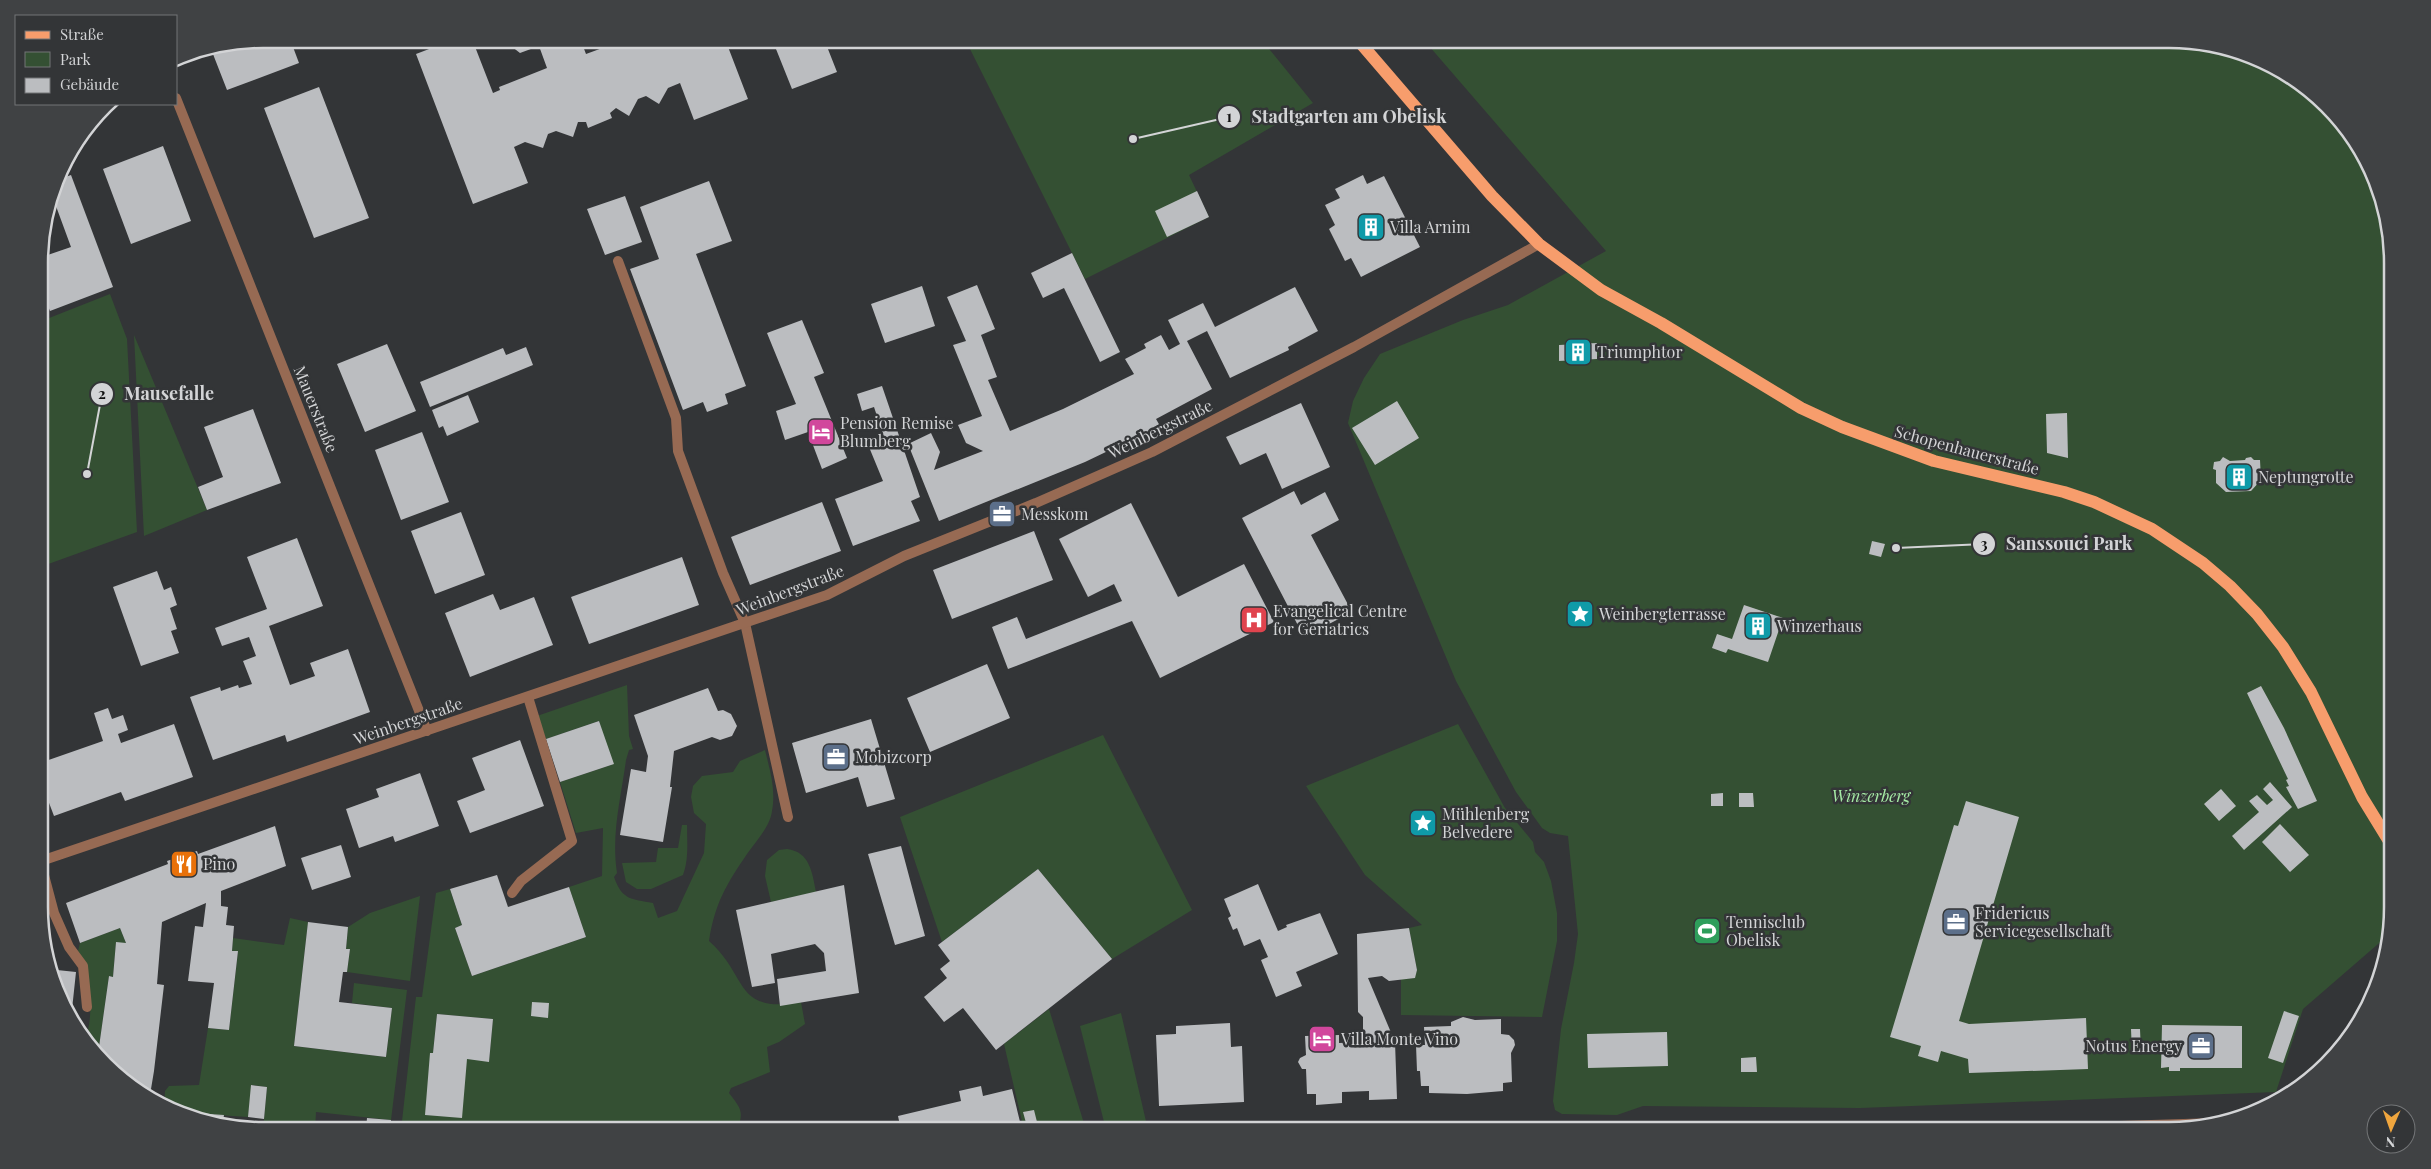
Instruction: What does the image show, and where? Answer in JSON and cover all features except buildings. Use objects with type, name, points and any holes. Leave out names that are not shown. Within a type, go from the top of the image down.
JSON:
[{"type":"main road","name":"Schopenhauerstraße","points":[[1365,48],[1492,196],[1539,244],[1600,290],[1661,323],[1801,408],[1842,427],[1934,461],[2064,492],[2094,502],[2124,514],[2178,545],[2230,586],[2257,614],[2283,647],[2311,692],[2362,797],[2384,833]]},
{"type":"street","name":"Mauerstraße","points":[[178,103],[427,731]]},
{"type":"street","name":"Weinbergstraße","points":[[48,860],[827,595],[904,556],[1036,504],[1152,452],[1354,346],[1539,244]]},
{"type":"street","points":[[618,261],[676,418],[678,451],[723,573],[745,623],[788,817]]},
{"type":"street","points":[[512,894],[521,881],[572,841],[528,697]]},
{"type":"street","points":[[48,892],[54,913],[69,947],[83,966],[86,1007]]},
{"type":"green space","points":[[970,48],[1268,48],[1313,103],[1189,175],[1209,217],[1085,279]]},
{"type":"green space","name":"Winzerberg","points":[[1431,48],[2197,49],[2238,59],[2276,76],[2321,110],[2339,132],[2355,155],[2372,193],[2382,234],[2384,262],[2384,907],[2381,942],[2303,1009],[2276,1092],[1860,1108],[1643,1106],[1617,1115],[1562,1114],[1555,1110],[1553,1101],[1561,1029],[1578,934],[1568,836],[1550,833],[1542,828],[1516,792],[1456,681],[1348,423],[1353,401],[1364,378],[1380,354],[1463,320],[1508,305],[1606,251]]},
{"type":"green space","points":[[110,294],[127,339],[137,532],[48,564],[48,318]]},
{"type":"green space","points":[[134,335],[207,510],[144,536]]},
{"type":"green space","points":[[627,685],[629,736],[633,749],[629,750],[626,760],[619,802],[615,844],[617,873],[614,877],[620,890],[628,897],[653,903],[658,918],[677,911],[704,853],[706,824],[694,813],[691,797],[693,786],[702,776],[733,772],[740,761],[765,750],[773,788],[771,817],[766,828],[722,895],[711,928],[709,941],[722,954],[744,989],[753,997],[764,1002],[779,1004],[801,1002],[805,1024],[779,1042],[767,1047],[770,1072],[731,1088],[729,1093],[740,1110],[740,1122],[402,1122],[416,997],[422,997],[436,893],[450,889],[462,925],[455,928],[472,976],[586,937],[569,887],[602,876],[603,828],[576,833],[560,782],[611,765],[599,721],[546,739],[537,716]],"holes":[[[437,1014],[493,1019],[489,1061],[433,1053]]]},
{"type":"green space","name":"Mühlenberg Belvedere","points":[[1458,724],[1505,808],[1533,842],[1535,852],[1544,862],[1551,881],[1557,913],[1557,941],[1542,1017],[1401,1015],[1401,979],[1414,978],[1417,970],[1409,928],[1422,925],[1365,875],[1306,786]]},
{"type":"green space","points":[[1103,735],[1192,910],[1112,959],[1038,869],[942,942],[900,817]]},
{"type":"green space","points":[[682,825],[687,825],[687,857],[683,875],[651,889],[637,889],[626,882],[622,863],[656,862],[658,848],[678,848]]},
{"type":"green space","points":[[787,849],[801,854],[809,864],[816,892],[771,902],[765,876],[767,860],[779,850]]},
{"type":"green space","points":[[420,896],[410,981],[347,972],[350,949],[346,949],[348,927],[370,913]]},
{"type":"green space","points":[[290,918],[308,922],[294,1046],[386,1057],[392,1008],[352,1003],[354,983],[407,990],[391,1120],[316,1112],[315,1122],[264,1122],[267,1087],[252,1085],[248,1117],[209,1114],[165,1098],[165,1091],[169,1086],[199,1085],[208,1028],[229,1030],[238,952],[232,951],[233,938],[284,945]]},
{"type":"green space","points":[[120,928],[126,943],[116,943],[113,977],[109,976],[99,1046],[87,1031],[90,1021],[89,982],[78,951],[80,943]]},
{"type":"green space","points":[[1049,1009],[1084,1122],[1022,1122],[1004,1044]]},
{"type":"green space","points":[[1121,1013],[1146,1122],[1104,1122],[1080,1026]]},
{"type":"place","name":"Stadtgarten am Obelisk","points":[[1133,139]]},
{"type":"place","name":"Villa Arnim","points":[[1371,227]]},
{"type":"place","name":"Triumphtor","points":[[1578,352]]},
{"type":"place","name":"Pension Remise Blumberg","points":[[821,432]]},
{"type":"place","name":"Mausefalle","points":[[87,474]]},
{"type":"place","name":"Neptungrotte","points":[[2239,477]]},
{"type":"place","name":"Messkom","points":[[1002,514]]},
{"type":"place","name":"Sanssouci Park","points":[[1896,548]]},
{"type":"place","name":"Weinbergterrasse","points":[[1580,614]]},
{"type":"place","name":"Evangelical Centre for Geriatrics","points":[[1254,620]]},
{"type":"place","name":"Winzerhaus","points":[[1758,626]]},
{"type":"place","name":"Mobizcorp","points":[[836,757]]},
{"type":"place","name":"Mühlenberg Belvedere","points":[[1423,823]]},
{"type":"place","name":"Pino","points":[[184,864]]},
{"type":"place","name":"Fridericus Servicegesellschaft","points":[[1956,922]]},
{"type":"place","name":"Tennisclub Obelisk","points":[[1707,931]]},
{"type":"place","name":"Villa Monte Vino","points":[[1322,1039]]},
{"type":"place","name":"Notus Energy","points":[[2201,1046]]}]
